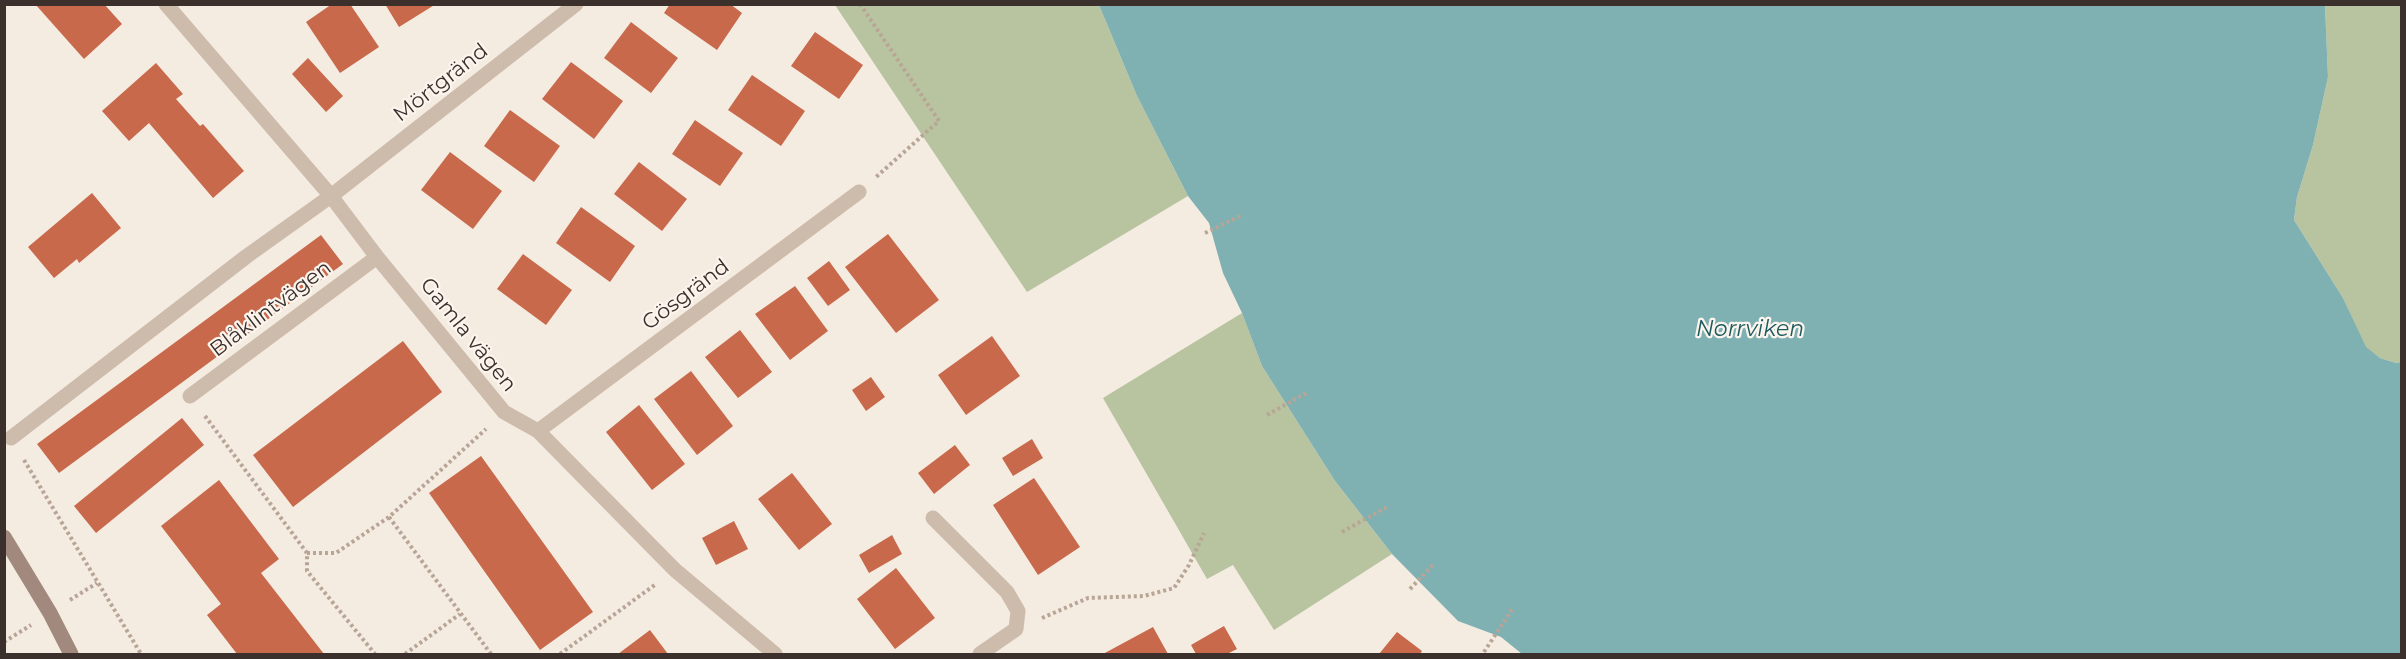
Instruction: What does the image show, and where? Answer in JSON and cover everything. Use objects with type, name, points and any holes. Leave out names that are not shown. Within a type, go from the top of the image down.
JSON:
[{"type":"street","name":"Gamla vägen","points":[[166,4],[331,196],[504,412],[538,431],[675,570],[775,654]]},
{"type":"street","name":"Mörtgränd","points":[[11,438],[248,256],[331,196],[576,4]]},
{"type":"street","name":"Gösgränd","points":[[538,431],[859,192]]},
{"type":"street","name":"Blåklintvägen","points":[[190,396],[377,256]]},
{"type":"street","points":[[933,518],[1007,592],[1018,611],[1016,629],[980,654]]},
{"type":"street","points":[[4,537],[9,555],[50,613],[71,654]]},
{"type":"path","points":[[859,192],[939,121],[860,4]]},
{"type":"path","points":[[1205,233],[1242,215]]},
{"type":"path","points":[[1267,414],[1308,392]]},
{"type":"path","points":[[190,396],[307,553],[307,571],[375,654]]},
{"type":"path","points":[[307,553],[336,553],[389,517],[504,412]]},
{"type":"path","points":[[11,438],[141,654]]},
{"type":"path","points":[[1342,532],[1387,507]]},
{"type":"path","points":[[389,517],[491,654]]},
{"type":"path","points":[[1016,629],[1088,598],[1144,596],[1174,588],[1189,565],[1204,533]]},
{"type":"path","points":[[1410,589],[1433,565]]},
{"type":"path","points":[[560,654],[675,570]]},
{"type":"path","points":[[1484,652],[1513,608]]},
{"type":"path","points":[[405,654],[460,614]]},
{"type":"green space","points":[[835,5],[1099,5],[1137,96],[1188,196],[1027,292]]},
{"type":"green space","points":[[2325,5],[2401,5],[2401,362],[2396,363],[2380,358],[2365,347],[2343,298],[2294,220],[2297,197],[2313,145],[2328,77]]},
{"type":"green space","points":[[1242,313],[1262,366],[1335,481],[1392,554],[1274,630],[1233,565],[1207,579],[1103,398]]},
{"type":"water","name":"Norrviken","points":[[1099,5],[2325,5],[2328,77],[2313,145],[2297,197],[2294,220],[2343,298],[2366,347],[2380,358],[2396,363],[2401,362],[2401,654],[1522,654],[1501,637],[1458,621],[1392,554],[1335,481],[1262,366],[1242,313],[1223,273],[1209,223],[1188,196],[1137,96]]},
{"type":"building","points":[[35,4],[104,4],[122,24],[84,59]]},
{"type":"building","points":[[332,4],[350,4],[379,47],[340,73],[306,22]]},
{"type":"building","points":[[385,4],[436,4],[399,27]]},
{"type":"building","points":[[670,4],[730,4],[742,13],[717,50],[664,13]]},
{"type":"building","points":[[631,22],[678,58],[651,93],[604,58]]},
{"type":"building","points":[[815,32],[863,65],[839,99],[791,66]]},
{"type":"building","points":[[308,58],[343,96],[326,112],[292,74]]},
{"type":"building","points":[[571,62],[623,101],[594,139],[542,99]]},
{"type":"building","points":[[156,63],[183,94],[176,99],[200,126],[203,124],[244,171],[213,198],[149,123],[129,141],[102,111]]},
{"type":"building","points":[[752,75],[805,111],[781,146],[728,110]]},
{"type":"building","points":[[510,110],[560,146],[534,182],[484,146]]},
{"type":"building","points":[[695,120],[743,153],[720,186],[672,154]]},
{"type":"building","points":[[450,152],[502,191],[473,229],[421,190]]},
{"type":"building","points":[[639,162],[687,199],[662,231],[614,194]]},
{"type":"building","points":[[92,193],[121,228],[79,263],[77,259],[54,278],[28,247]]},
{"type":"building","points":[[581,207],[635,246],[610,282],[556,243]]},
{"type":"building","points":[[888,234],[939,300],[896,333],[845,267]]},
{"type":"building","points":[[321,235],[343,264],[59,473],[37,444]]},
{"type":"building","points":[[523,254],[572,290],[546,325],[497,289]]},
{"type":"building","points":[[829,261],[850,290],[828,306],[807,278]]},
{"type":"building","points":[[795,286],[828,331],[790,360],[755,314]]},
{"type":"building","points":[[740,330],[772,372],[738,398],[705,357]]},
{"type":"building","points":[[992,336],[1020,376],[966,415],[938,375]]},
{"type":"building","points":[[403,341],[442,392],[293,507],[253,455]]},
{"type":"building","points":[[691,371],[733,426],[697,455],[654,399]]},
{"type":"building","points":[[871,377],[885,397],[866,411],[852,390]]},
{"type":"building","points":[[639,405],[685,464],[652,490],[606,432]]},
{"type":"building","points":[[182,418],[204,445],[96,533],[74,506]]},
{"type":"building","points":[[1032,439],[1043,458],[1013,476],[1002,458]]},
{"type":"building","points":[[955,445],[970,465],[934,494],[918,473]]},
{"type":"building","points":[[481,456],[593,612],[540,650],[429,493]]},
{"type":"building","points":[[792,473],[832,524],[799,550],[758,499]]},
{"type":"building","points":[[1034,478],[1080,547],[1038,575],[993,505]]},
{"type":"building","points":[[219,480],[279,559],[261,573],[324,654],[237,654],[207,615],[221,604],[161,526]]},
{"type":"building","points":[[734,521],[748,549],[716,565],[702,538]]},
{"type":"building","points":[[892,535],[902,554],[869,573],[859,555]]},
{"type":"building","points":[[896,568],[935,618],[895,649],[857,599]]},
{"type":"building","points":[[1224,626],[1237,649],[1227,654],[1196,654],[1191,645]]},
{"type":"building","points":[[1153,627],[1168,654],[1103,654]]},
{"type":"building","points":[[650,630],[668,654],[618,654]]},
{"type":"building","points":[[1397,632],[1422,651],[1420,654],[1379,654]]}]
